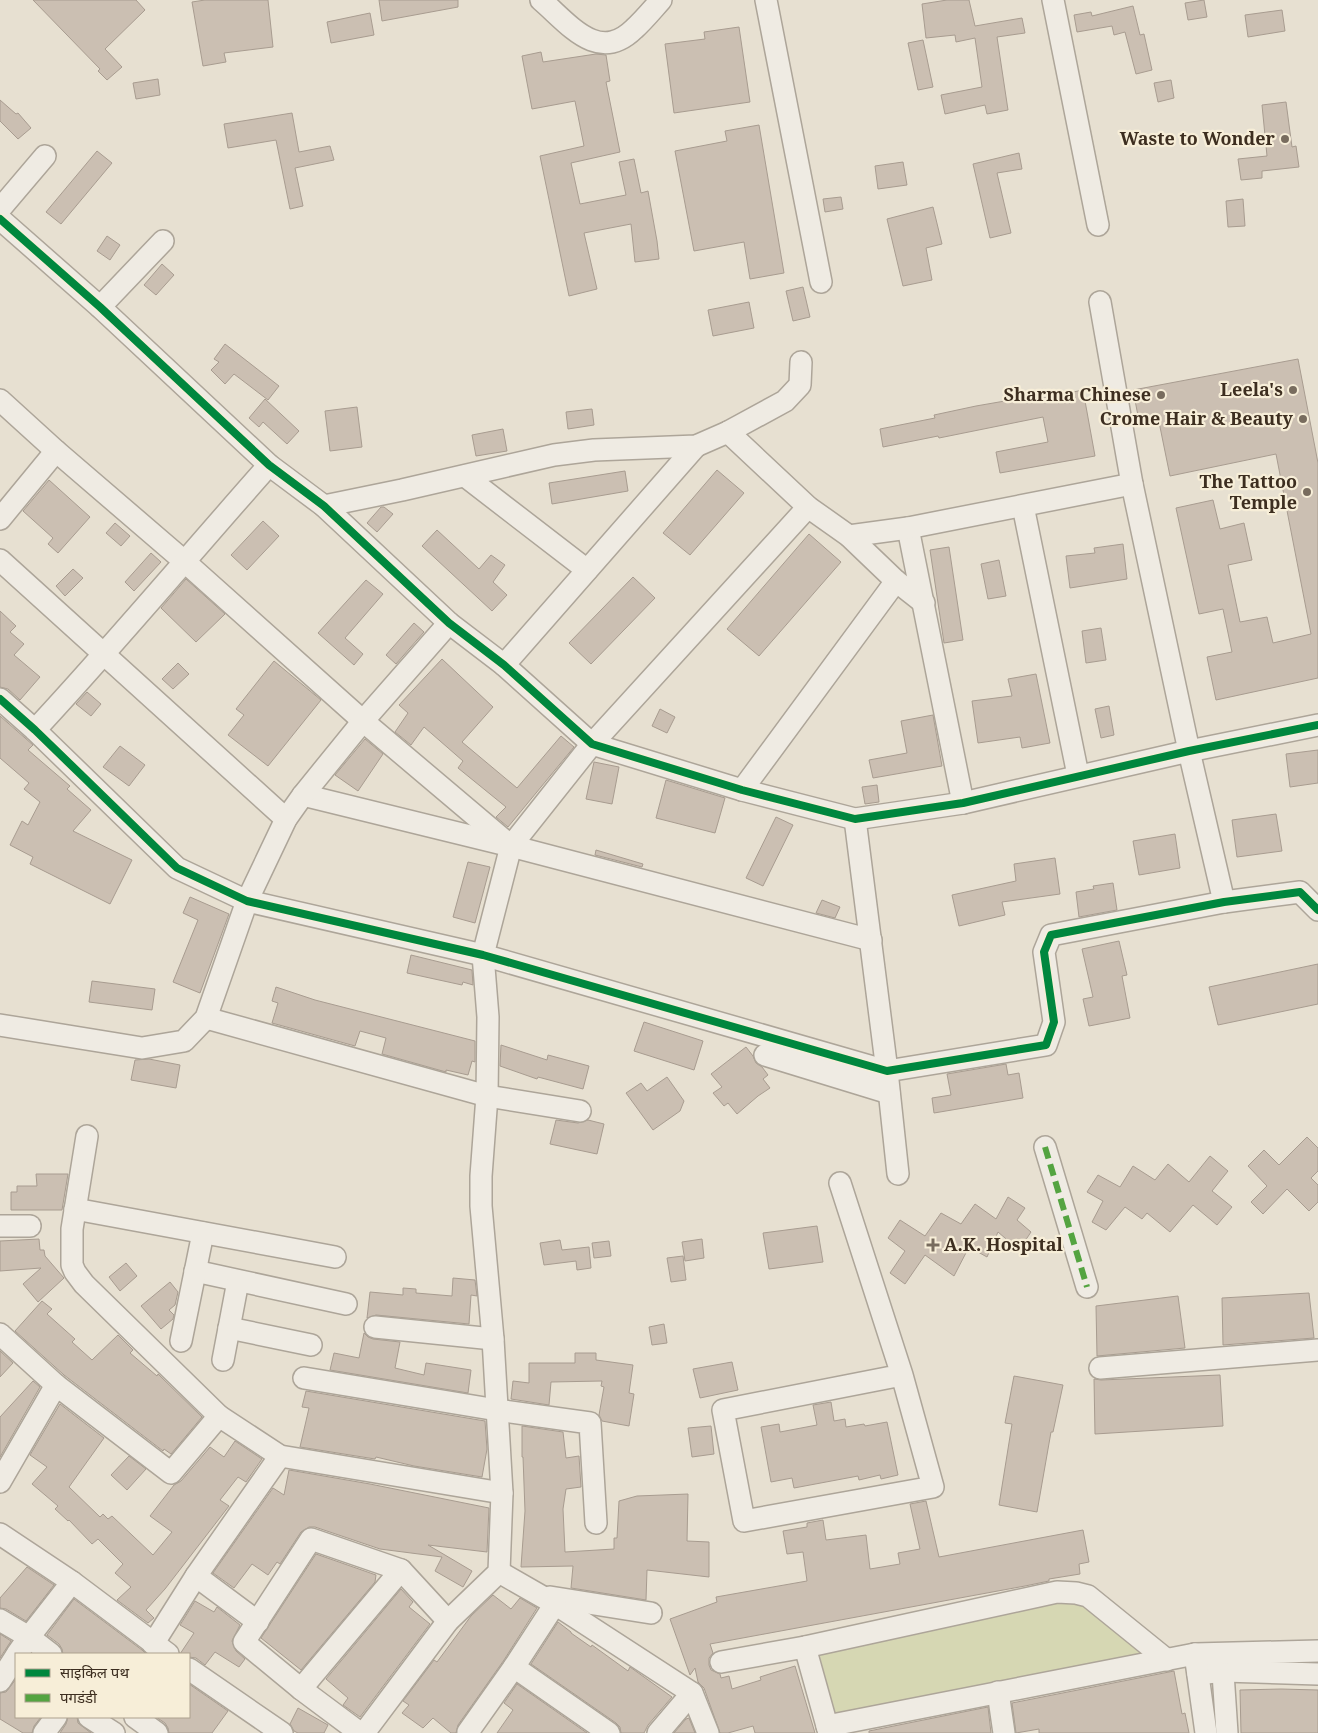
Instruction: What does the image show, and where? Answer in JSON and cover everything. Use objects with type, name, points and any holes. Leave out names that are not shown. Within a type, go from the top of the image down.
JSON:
[{"type":"street","points":[[541,0],[582,36],[591,42],[601,44],[614,42],[633,30],[661,0]]},
{"type":"street","points":[[766,0],[821,282]]},
{"type":"street","points":[[1053,0],[1098,225]]},
{"type":"street","points":[[0,209],[45,156]]},
{"type":"street","points":[[0,219],[100,307],[269,464],[324,506],[449,623],[504,665],[592,744],[742,790],[855,819],[963,803],[1188,751],[1318,726]]},
{"type":"street","points":[[100,307],[163,240]]},
{"type":"street","points":[[1100,302],[1132,484],[1188,751],[1224,902]]},
{"type":"street","points":[[324,506],[554,455],[594,450],[696,446],[728,432],[785,401],[800,385],[801,362]]},
{"type":"street","points":[[0,400],[363,721],[512,846]]},
{"type":"street","points":[[728,432],[808,507],[849,536],[896,581],[924,603]]},
{"type":"street","points":[[504,665],[696,446]]},
{"type":"street","points":[[0,519],[56,451]]},
{"type":"street","points":[[35,730],[104,656],[269,464]]},
{"type":"street","points":[[465,476],[587,570]]},
{"type":"street","points":[[849,536],[908,528],[1132,484]]},
{"type":"street","points":[[1023,506],[1078,775]]},
{"type":"street","points":[[448,1621],[401,1570],[311,1539],[244,1642],[301,1689],[362,1733],[448,1621],[499,1572],[502,1493],[493,1339],[481,1206],[481,1176],[488,1096],[488,1017],[483,955],[512,846],[592,744],[808,507]]},
{"type":"street","points":[[908,528],[963,803]]},
{"type":"street","points":[[0,560],[286,819]]},
{"type":"street","points":[[742,790],[896,581]]},
{"type":"street","points":[[0,1025],[142,1048],[184,1041],[206,1018],[247,902],[286,819],[363,721],[449,623]]},
{"type":"street","points":[[0,699],[35,730],[177,868],[247,902],[483,955],[887,1071],[1046,1045],[1054,1022],[1044,952],[1051,936],[1224,902],[1300,892],[1318,910]]},
{"type":"street","points":[[303,795],[512,846],[871,940]]},
{"type":"street","points":[[855,819],[898,1174]]},
{"type":"street","points":[[206,1018],[488,1096],[580,1111]]},
{"type":"street","points":[[764,1055],[889,1093]]},
{"type":"street","points":[[87,1136],[72,1238],[72,1265],[75,1272],[84,1284],[219,1416],[280,1456],[502,1493]]},
{"type":"street","points":[[1045,1147],[1087,1287]]},
{"type":"street","points":[[840,1183],[902,1375],[933,1487],[744,1522],[723,1410],[902,1375]]},
{"type":"street","points":[[76,1209],[335,1258]]},
{"type":"street","points":[[0,1226],[30,1226]]},
{"type":"street","points":[[181,1341],[203,1233]]},
{"type":"street","points":[[195,1271],[346,1304]]},
{"type":"street","points":[[223,1360],[238,1281]]},
{"type":"street","points":[[375,1327],[493,1339]]},
{"type":"street","points":[[229,1328],[311,1345]]},
{"type":"street","points":[[0,1334],[56,1385],[171,1473],[219,1416]]},
{"type":"street","points":[[1100,1368],[1318,1350]]},
{"type":"street","points":[[304,1378],[497,1410],[590,1423],[596,1523]]},
{"type":"street","points":[[0,1482],[5,1457],[56,1385]]},
{"type":"street","points":[[0,1534],[72,1582],[160,1649],[196,1576],[280,1456]]},
{"type":"street","points":[[301,1689],[401,1570]]},
{"type":"street","points":[[499,1572],[547,1599],[692,1693],[708,1733]]},
{"type":"street","points":[[196,1576],[258,1622]]},
{"type":"street","points":[[21,1649],[72,1582]]},
{"type":"street","points":[[721,1662],[805,1647],[1057,1592],[1088,1596],[1167,1660]]},
{"type":"street","points":[[547,1599],[651,1613]]},
{"type":"street","points":[[470,1733],[468,1732],[514,1667],[547,1599]]},
{"type":"street","points":[[0,1620],[21,1649],[45,1653]]},
{"type":"street","points":[[805,1647],[828,1730],[998,1692],[1167,1660],[1197,1664],[1318,1651]]},
{"type":"street","points":[[0,1682],[15,1658]]},
{"type":"street","points":[[1223,1662],[1318,1674]]},
{"type":"street","points":[[1223,1662],[1227,1733]]},
{"type":"street","points":[[1197,1664],[1206,1733]]},
{"type":"street","points":[[514,1667],[609,1733]]},
{"type":"street","points":[[190,1670],[282,1733]]},
{"type":"street","points":[[998,1692],[1004,1733]]},
{"type":"street","points":[[658,1733],[692,1693]]},
{"type":"street","points":[[44,1733],[55,1718]]},
{"type":"street","points":[[91,1718],[114,1733]]},
{"type":"street","points":[[136,1718],[157,1733]]},
{"type":"green space","points":[[1072,1598],[1155,1654],[832,1715],[820,1656],[836,1647]]},
{"type":"building","points":[[33,0],[136,0],[145,10],[105,49],[122,67],[107,80],[98,71],[100,69]]},
{"type":"building","points":[[205,0],[268,0],[273,47],[224,53],[226,62],[203,66],[192,2]]},
{"type":"building","points":[[379,0],[458,0],[458,7],[382,21]]},
{"type":"building","points":[[947,0],[969,0],[975,26],[1022,18],[1025,33],[997,37],[1008,110],[987,114],[985,105],[945,114],[941,95],[982,87],[975,38],[956,42],[955,35],[926,38],[922,4]]},
{"type":"building","points":[[1204,0],[1207,17],[1188,20],[1185,3]]},
{"type":"building","points":[[1133,6],[1140,35],[1144,34],[1152,70],[1136,74],[1125,32],[1114,35],[1112,26],[1077,32],[1074,15],[1091,12],[1092,16]]},
{"type":"building","points":[[1282,10],[1285,31],[1248,37],[1245,15]]},
{"type":"building","points":[[370,13],[374,35],[331,43],[327,22]]},
{"type":"building","points":[[739,27],[750,102],[674,113],[665,44],[705,39],[704,32]]},
{"type":"building","points":[[923,40],[933,87],[918,90],[908,43]]},
{"type":"building","points":[[541,52],[543,62],[596,54],[606,55],[610,81],[606,82],[620,152],[571,163],[580,204],[626,195],[619,162],[634,159],[641,193],[648,191],[657,241],[659,259],[635,262],[631,224],[584,233],[597,289],[569,296],[540,156],[584,146],[575,101],[532,109],[522,56]]},
{"type":"building","points":[[158,79],[160,95],[136,99],[133,83]]},
{"type":"building","points":[[1171,80],[1174,98],[1158,102],[1154,83]]},
{"type":"building","points":[[0,100],[16,114],[18,113],[31,128],[18,139],[0,121]]},
{"type":"building","points":[[1286,102],[1292,147],[1296,146],[1299,167],[1262,171],[1262,178],[1241,180],[1238,159],[1267,156],[1262,105]]},
{"type":"building","points":[[292,113],[299,152],[330,146],[334,160],[295,168],[303,206],[290,209],[276,140],[228,148],[224,124]]},
{"type":"building","points":[[759,125],[784,273],[750,279],[744,242],[694,251],[675,151],[727,141],[725,131]]},
{"type":"building","points":[[97,151],[112,163],[61,224],[46,212]]},
{"type":"building","points":[[1019,153],[1022,169],[997,173],[1011,233],[990,238],[973,164]]},
{"type":"building","points":[[903,162],[907,185],[878,189],[875,166]]},
{"type":"building","points":[[841,197],[843,209],[825,212],[823,199]]},
{"type":"building","points":[[1243,199],[1245,226],[1228,227],[1226,201]]},
{"type":"building","points":[[933,207],[942,244],[926,248],[932,280],[903,286],[887,219]]},
{"type":"building","points":[[107,236],[120,245],[110,260],[97,251]]},
{"type":"building","points":[[162,264],[174,275],[156,295],[144,285]]},
{"type":"building","points":[[803,287],[810,317],[793,321],[786,291]]},
{"type":"building","points":[[749,302],[754,328],[713,336],[708,310]]},
{"type":"building","points":[[225,344],[279,386],[268,400],[234,374],[225,384],[211,370],[219,362],[214,359]]},
{"type":"building","points":[[1298,359],[1318,463],[1318,678],[1216,700],[1207,657],[1232,652],[1223,609],[1199,614],[1176,508],[1213,500],[1220,529],[1244,523],[1252,560],[1228,565],[1240,622],[1267,617],[1273,643],[1311,634],[1276,454],[1170,476],[1159,422],[1140,426],[1133,390]]},
{"type":"building","points":[[1083,390],[1095,456],[1000,473],[996,452],[1048,442],[1043,417],[883,447],[880,429],[935,418],[934,415],[976,406],[1028,397],[1029,401]]},
{"type":"building","points":[[265,399],[299,431],[287,444],[263,422],[259,427],[249,418]]},
{"type":"building","points":[[357,407],[362,447],[330,451],[325,411]]},
{"type":"building","points":[[592,409],[594,425],[568,429],[566,412]]},
{"type":"building","points":[[503,429],[507,451],[476,456],[472,435]]},
{"type":"building","points":[[717,470],[744,493],[690,555],[663,533]]},
{"type":"building","points":[[625,471],[628,491],[552,504],[549,483]]},
{"type":"building","points":[[49,480],[90,517],[58,553],[48,544],[53,538],[23,511]]},
{"type":"building","points":[[381,507],[384,507],[393,514],[377,532],[367,523]]},
{"type":"building","points":[[263,521],[279,536],[247,570],[231,555]]},
{"type":"building","points":[[115,523],[130,536],[121,546],[106,533]]},
{"type":"building","points":[[437,530],[479,569],[491,555],[505,565],[493,582],[507,595],[492,611],[422,546]]},
{"type":"building","points":[[809,534],[841,562],[759,656],[727,629]]},
{"type":"building","points":[[1123,544],[1127,579],[1070,588],[1066,556],[1095,553],[1094,548]]},
{"type":"building","points":[[949,547],[963,640],[944,643],[930,550]]},
{"type":"building","points":[[151,553],[161,562],[134,591],[125,582]]},
{"type":"building","points":[[999,560],[1006,596],[988,599],[981,564]]},
{"type":"building","points":[[73,569],[83,578],[65,596],[56,586]]},
{"type":"building","points":[[633,577],[655,598],[591,664],[569,643]]},
{"type":"building","points":[[186,579],[225,614],[196,642],[161,608]]},
{"type":"building","points":[[366,580],[383,594],[345,638],[363,654],[354,665],[318,633]]},
{"type":"building","points":[[0,611],[16,626],[10,632],[24,644],[14,655],[40,677],[20,700],[8,689],[0,687]]},
{"type":"building","points":[[414,623],[424,632],[396,664],[386,655]]},
{"type":"building","points":[[1101,628],[1106,660],[1086,663],[1082,631]]},
{"type":"building","points":[[442,659],[493,707],[462,742],[517,788],[561,736],[574,747],[508,827],[496,817],[506,807],[458,768],[463,761],[424,727],[411,745],[395,732],[408,713],[399,705]]},
{"type":"building","points":[[274,661],[321,700],[268,766],[228,735],[244,715],[236,709]]},
{"type":"building","points":[[178,663],[189,674],[173,689],[162,679]]},
{"type":"building","points":[[1036,674],[1050,743],[1022,748],[1020,737],[978,743],[972,701],[1012,696],[1008,679]]},
{"type":"building","points":[[87,692],[101,704],[91,716],[76,704]]},
{"type":"building","points":[[1109,706],[1114,735],[1101,738],[1095,709]]},
{"type":"building","points":[[660,709],[675,717],[667,733],[652,726]]},
{"type":"building","points":[[933,715],[942,766],[873,778],[869,760],[907,753],[901,721]]},
{"type":"building","points":[[0,716],[33,745],[28,750],[70,786],[67,789],[91,810],[73,831],[132,860],[110,904],[30,864],[33,857],[10,845],[22,821],[28,825],[40,802],[24,789],[29,783],[0,758]]},
{"type":"building","points":[[365,739],[383,754],[358,791],[335,775]]},
{"type":"building","points":[[120,746],[145,765],[129,786],[103,767]]},
{"type":"building","points":[[1318,750],[1318,783],[1290,787],[1286,754]]},
{"type":"building","points":[[594,762],[619,767],[612,804],[586,799]]},
{"type":"building","points":[[666,780],[725,798],[715,833],[656,818]]},
{"type":"building","points":[[877,785],[879,802],[865,804],[862,787]]},
{"type":"building","points":[[1276,814],[1282,851],[1237,857],[1232,820]]},
{"type":"building","points":[[776,817],[793,825],[763,886],[746,878]]},
{"type":"building","points":[[1175,834],[1180,868],[1139,875],[1133,841]]},
{"type":"building","points":[[596,850],[643,864],[642,867],[595,855]]},
{"type":"building","points":[[1055,858],[1060,894],[1002,902],[1005,915],[959,926],[952,895],[1016,881],[1014,864]]},
{"type":"building","points":[[468,862],[490,867],[475,923],[453,917]]},
{"type":"building","points":[[1113,883],[1117,910],[1079,917],[1076,892],[1094,889],[1093,886]]},
{"type":"building","points":[[190,897],[229,914],[200,993],[173,982],[198,920],[183,913]]},
{"type":"building","points":[[822,900],[840,907],[835,918],[816,913]]},
{"type":"building","points":[[1119,941],[1127,975],[1122,976],[1130,1018],[1089,1026],[1083,999],[1093,997],[1082,949]]},
{"type":"building","points":[[411,955],[472,970],[473,985],[463,982],[462,985],[407,973]]},
{"type":"building","points":[[1318,964],[1318,1004],[1218,1025],[1209,987]]},
{"type":"building","points":[[92,981],[155,989],[152,1010],[89,1002]]},
{"type":"building","points":[[276,987],[315,1000],[475,1041],[475,1062],[472,1061],[468,1075],[446,1070],[446,1072],[382,1054],[386,1038],[360,1031],[355,1046],[272,1023],[278,1003],[272,1001]]},
{"type":"building","points":[[644,1022],[703,1041],[694,1070],[634,1051]]},
{"type":"building","points":[[501,1045],[547,1060],[548,1055],[589,1066],[583,1089],[538,1077],[537,1079],[500,1066]]},
{"type":"building","points":[[746,1047],[756,1063],[768,1075],[763,1079],[770,1088],[737,1114],[728,1103],[724,1106],[713,1093],[722,1087],[711,1074]]},
{"type":"building","points":[[149,1059],[180,1065],[176,1088],[131,1080],[135,1060]]},
{"type":"building","points":[[1006,1064],[1008,1075],[1019,1073],[1023,1098],[934,1113],[932,1098],[951,1095],[947,1074]]},
{"type":"building","points":[[667,1077],[684,1101],[680,1111],[653,1130],[626,1093],[641,1083],[647,1091]]},
{"type":"building","points":[[556,1120],[578,1123],[588,1120],[604,1124],[597,1154],[550,1144]]},
{"type":"building","points":[[1307,1137],[1318,1148],[1318,1171],[1311,1178],[1318,1185],[1318,1202],[1309,1211],[1287,1189],[1263,1214],[1251,1202],[1267,1186],[1248,1166],[1264,1150],[1279,1165]]},
{"type":"building","points":[[1210,1156],[1228,1171],[1212,1191],[1232,1207],[1217,1225],[1193,1205],[1170,1232],[1147,1213],[1142,1219],[1125,1207],[1106,1230],[1092,1222],[1103,1201],[1087,1192],[1098,1175],[1120,1187],[1133,1166],[1155,1180],[1168,1164],[1189,1182]]},
{"type":"building","points":[[36,1174],[68,1174],[62,1210],[11,1210],[11,1192],[17,1192],[17,1186],[37,1186]]},
{"type":"building","points":[[1008,1197],[1025,1208],[1017,1220],[1031,1232],[1019,1250],[998,1232],[987,1257],[969,1247],[954,1276],[925,1255],[905,1284],[890,1273],[905,1251],[888,1238],[900,1220],[925,1236],[941,1213],[961,1224],[975,1204],[996,1219]]},
{"type":"building","points":[[817,1226],[823,1262],[769,1269],[763,1233]]},
{"type":"building","points":[[39,1239],[40,1250],[44,1250],[45,1256],[64,1278],[38,1302],[23,1284],[41,1268],[0,1271],[0,1241]]},
{"type":"building","points":[[702,1239],[704,1258],[685,1261],[682,1242]]},
{"type":"building","points":[[560,1240],[562,1250],[589,1247],[591,1268],[577,1270],[576,1261],[544,1265],[540,1243]]},
{"type":"building","points":[[609,1241],[611,1256],[594,1258],[592,1243]]},
{"type":"building","points":[[683,1256],[686,1280],[671,1282],[667,1258]]},
{"type":"building","points":[[126,1263],[137,1276],[120,1291],[109,1277]]},
{"type":"building","points":[[453,1278],[475,1280],[477,1296],[471,1295],[469,1324],[376,1315],[367,1318],[370,1292],[403,1295],[403,1288],[416,1289],[416,1293],[452,1296]]},
{"type":"building","points":[[170,1282],[178,1292],[175,1305],[169,1310],[174,1315],[173,1319],[161,1329],[141,1306]]},
{"type":"building","points":[[1309,1293],[1314,1338],[1223,1345],[1222,1298]]},
{"type":"building","points":[[1178,1296],[1185,1348],[1097,1356],[1096,1306]]},
{"type":"building","points":[[42,1301],[52,1309],[47,1314],[75,1339],[72,1342],[92,1360],[118,1335],[133,1350],[130,1353],[157,1376],[158,1374],[202,1417],[171,1454],[164,1449],[163,1451],[64,1375],[15,1331]]},
{"type":"building","points":[[664,1324],[667,1343],[652,1345],[649,1327]]},
{"type":"building","points":[[364,1333],[373,1339],[400,1342],[395,1368],[424,1375],[426,1363],[471,1370],[468,1393],[330,1370],[334,1353],[359,1358]]},
{"type":"building","points":[[0,1351],[13,1363],[0,1377]]},
{"type":"building","points":[[575,1353],[596,1353],[596,1360],[633,1365],[629,1393],[634,1394],[629,1426],[602,1421],[599,1415],[604,1387],[601,1386],[602,1381],[551,1382],[549,1405],[511,1399],[513,1381],[529,1383],[529,1363],[575,1363]]},
{"type":"building","points":[[732,1362],[738,1390],[700,1398],[693,1369]]},
{"type":"building","points":[[1220,1375],[1223,1426],[1095,1434],[1094,1379]]},
{"type":"building","points":[[1014,1376],[1063,1385],[1053,1432],[1051,1432],[1037,1512],[999,1505],[1012,1424],[1005,1423]]},
{"type":"building","points":[[33,1381],[40,1387],[0,1457],[0,1417]]},
{"type":"building","points":[[306,1391],[485,1421],[487,1449],[482,1477],[414,1466],[376,1457],[375,1459],[300,1447],[309,1408],[302,1407]]},
{"type":"building","points":[[831,1402],[834,1421],[845,1419],[846,1427],[887,1422],[898,1475],[881,1479],[880,1475],[859,1480],[858,1476],[794,1488],[792,1478],[771,1482],[761,1427],[779,1424],[780,1432],[817,1425],[813,1405]]},
{"type":"building","points":[[60,1404],[104,1438],[69,1487],[100,1517],[103,1514],[108,1519],[112,1516],[153,1555],[172,1532],[150,1516],[174,1485],[181,1481],[210,1447],[224,1457],[235,1441],[262,1459],[246,1482],[238,1477],[220,1500],[229,1506],[165,1589],[146,1610],[154,1618],[148,1623],[117,1600],[131,1587],[115,1573],[123,1564],[98,1539],[92,1544],[69,1520],[55,1509],[58,1506],[32,1484],[47,1467],[30,1455]]},
{"type":"building","points":[[522,1426],[563,1432],[566,1458],[579,1456],[581,1487],[566,1489],[563,1509],[565,1552],[614,1549],[614,1538],[617,1538],[619,1501],[637,1496],[688,1494],[687,1541],[709,1542],[709,1577],[647,1570],[646,1600],[571,1588],[573,1566],[521,1567],[525,1511]]},
{"type":"building","points":[[711,1426],[714,1454],[692,1457],[688,1428]]},
{"type":"building","points":[[129,1456],[146,1469],[127,1490],[111,1475]]},
{"type":"building","points":[[289,1470],[489,1508],[487,1552],[428,1545],[472,1571],[463,1587],[435,1571],[442,1557],[380,1549],[315,1527],[309,1527],[301,1532],[280,1564],[277,1562],[268,1575],[252,1564],[234,1588],[213,1573],[273,1488],[284,1495]]},
{"type":"building","points":[[926,1501],[939,1557],[1083,1530],[1089,1562],[1079,1564],[1080,1574],[1049,1579],[1049,1581],[710,1644],[713,1653],[709,1658],[711,1670],[720,1674],[721,1678],[729,1676],[732,1689],[761,1680],[760,1677],[795,1666],[815,1733],[755,1733],[753,1726],[728,1733],[720,1733],[704,1688],[698,1682],[695,1668],[690,1675],[670,1619],[717,1602],[716,1597],[807,1581],[803,1552],[787,1554],[783,1531],[807,1527],[807,1523],[823,1520],[826,1540],[866,1535],[870,1569],[900,1564],[898,1553],[920,1549],[910,1504]]},
{"type":"building","points":[[316,1554],[376,1575],[375,1582],[301,1670],[261,1638]]},
{"type":"building","points":[[27,1567],[54,1585],[26,1621],[6,1609],[0,1608],[0,1598]]},
{"type":"building","points":[[401,1589],[413,1602],[409,1607],[430,1624],[360,1717],[343,1705],[348,1698],[326,1679]]},
{"type":"building","points":[[493,1595],[511,1609],[520,1598],[537,1608],[504,1660],[458,1725],[456,1733],[451,1733],[433,1718],[423,1728],[402,1713],[409,1705],[403,1701],[434,1660],[437,1662],[471,1616]]},
{"type":"building","points":[[74,1599],[145,1653],[63,1653],[59,1644],[47,1635]]},
{"type":"building","points":[[195,1601],[214,1612],[217,1607],[240,1625],[232,1641],[236,1651],[245,1659],[239,1667],[215,1652],[205,1665],[196,1658],[190,1657],[190,1653],[181,1653],[194,1633],[180,1625]]},
{"type":"building","points":[[558,1622],[591,1647],[592,1645],[628,1671],[630,1667],[672,1697],[648,1725],[644,1733],[621,1733],[620,1727],[616,1723],[531,1664]]},
{"type":"building","points":[[0,1634],[11,1641],[0,1658]]},
{"type":"building","points":[[1174,1671],[1182,1714],[1185,1713],[1189,1733],[1039,1733],[1039,1729],[1016,1733],[1012,1703]]},
{"type":"building","points":[[15,1680],[15,1718],[40,1718],[34,1726],[32,1733],[23,1733],[0,1719],[0,1693],[6,1692]]},
{"type":"building","points":[[517,1684],[587,1733],[497,1733],[513,1710],[504,1703]]},
{"type":"building","points":[[190,1685],[228,1711],[212,1733],[169,1733],[165,1723],[158,1718],[190,1718]]},
{"type":"building","points":[[1240,1690],[1318,1690],[1318,1733],[1241,1733]]},
{"type":"building","points":[[988,1707],[991,1733],[869,1733],[869,1731]]},
{"type":"building","points":[[298,1708],[328,1725],[324,1733],[298,1733],[294,1731],[290,1724]]},
{"type":"building","points":[[68,1718],[77,1718],[78,1723],[91,1733],[60,1733]]},
{"type":"building","points":[[689,1718],[695,1733],[674,1733],[686,1719]]},
{"type":"marked path","points":[[1045,1147],[1087,1287]]},
{"type":"cycle path","points":[[0,219],[100,307],[269,465],[324,506],[449,623],[504,665],[592,744],[742,790],[855,819],[963,803],[1189,751],[1318,725]]},
{"type":"cycle path","points":[[0,699],[35,730],[177,868],[247,901],[483,955],[887,1071],[1046,1045],[1054,1022],[1044,952],[1051,935],[1224,902],[1300,892],[1318,910]]},
{"type":"place","name":"Waste to Wonder","points":[[1285,139]]},
{"type":"place","name":"Leela's","points":[[1293,390]]},
{"type":"place","name":"Sharma Chinese","points":[[1161,395]]},
{"type":"place","name":"Crome Hair & Beauty","points":[[1303,419]]},
{"type":"place","name":"The Tattoo Temple","points":[[1307,492]]},
{"type":"place","name":"A.K. Hospital","points":[[933,1245]]}]
